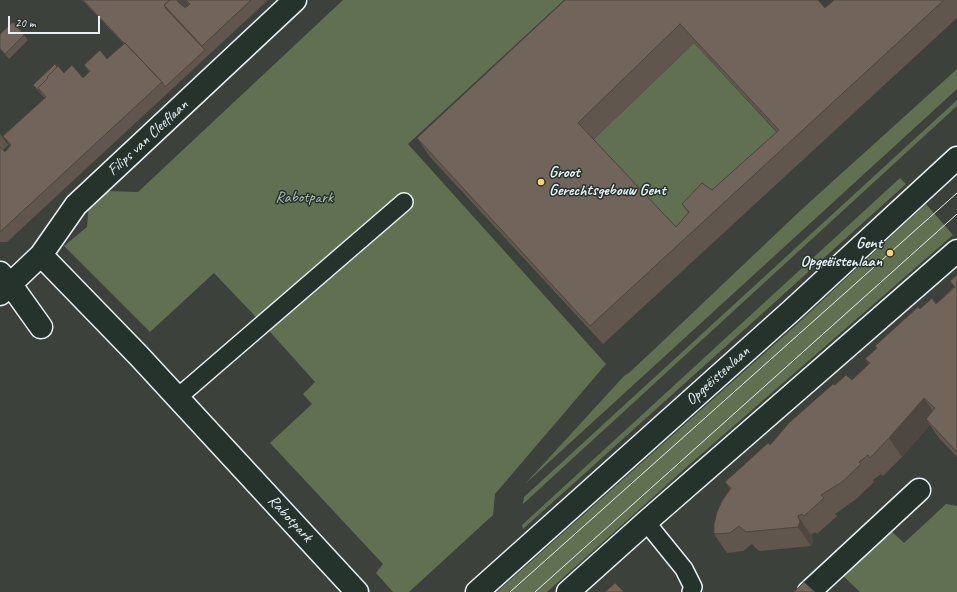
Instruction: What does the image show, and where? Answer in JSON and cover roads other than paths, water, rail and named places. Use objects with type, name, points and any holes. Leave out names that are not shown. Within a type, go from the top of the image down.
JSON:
[{"type":"main road","name":"Filips van Cleeflaan","points":[[41,327],[4,284],[41,255],[76,205],[295,0]]},
{"type":"main road","name":"Opgeëistenlaan","points":[[477,592],[791,311],[957,158]]},
{"type":"main road","points":[[568,592],[646,522],[957,251]]},
{"type":"main road","name":"Rabotpark","points":[[41,255],[139,356],[357,592]]},
{"type":"main road","points":[[809,592],[919,490]]},
{"type":"lane","points":[[177,398],[404,202]]},
{"type":"lane","points":[[646,522],[684,569],[693,587],[691,592]]},
{"type":"tram line","points":[[510,592],[957,193]]},
{"type":"tram line","points":[[535,592],[957,214]]},
{"type":"place","name":"Groot Gerechtsgebouw Gent","points":[[541,182]]},
{"type":"place","name":"Gent Opgeëistenlaan","points":[[890,253]]}]
